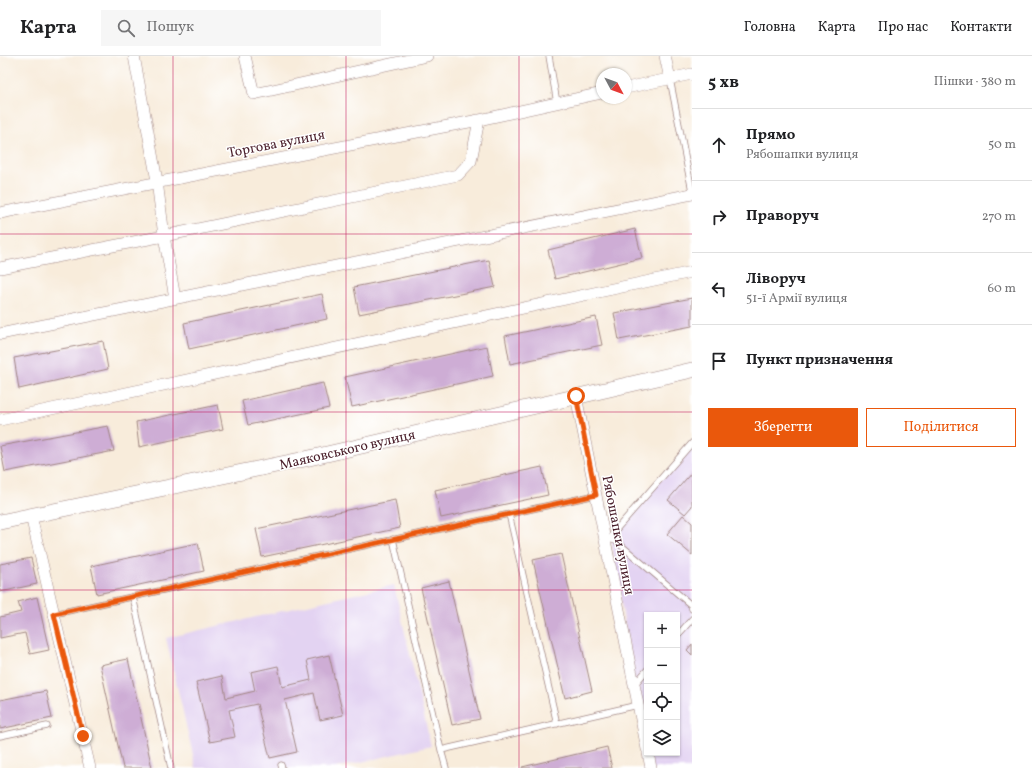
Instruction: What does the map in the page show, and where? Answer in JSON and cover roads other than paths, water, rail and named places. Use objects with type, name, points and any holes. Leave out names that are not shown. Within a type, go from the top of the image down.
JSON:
[{"type":"main road","name":"Маяковського вулиця","points":[[0,522],[305,459],[692,370]]},
{"type":"street","points":[[134,56],[158,181],[164,236],[175,298]]},
{"type":"street","points":[[245,56],[254,94],[427,56]]},
{"type":"street","points":[[665,56],[670,79]]},
{"type":"street","points":[[632,87],[692,74]]},
{"type":"street","name":"Торгова вулиця","points":[[0,212],[479,120],[596,94]]},
{"type":"street","points":[[0,268],[164,236],[458,175],[471,161],[479,120]]},
{"type":"street","points":[[0,334],[692,192]]},
{"type":"street","points":[[0,420],[692,272]]},
{"type":"street","name":"Рябошапки вулиця","points":[[576,396],[596,495],[608,539],[644,735]]},
{"type":"street","points":[[31,516],[90,768]]},
{"type":"street","points":[[649,756],[651,768]]},
{"type":"lane","points":[[549,56],[557,103]]},
{"type":"lane","points":[[670,79],[692,192]]},
{"type":"lane","points":[[692,443],[608,539],[616,541],[691,605],[692,609]]},
{"type":"lane","points":[[55,618],[133,597],[596,495]]},
{"type":"lane","points":[[509,514],[557,724]]},
{"type":"lane","points":[[393,539],[446,768]]},
{"type":"lane","points":[[133,597],[171,768]]},
{"type":"lane","points":[[680,633],[692,620]]},
{"type":"lane","points":[[634,685],[644,673]]},
{"type":"lane","points":[[441,750],[638,705]]},
{"type":"lane","points":[[0,736],[47,726]]}]
